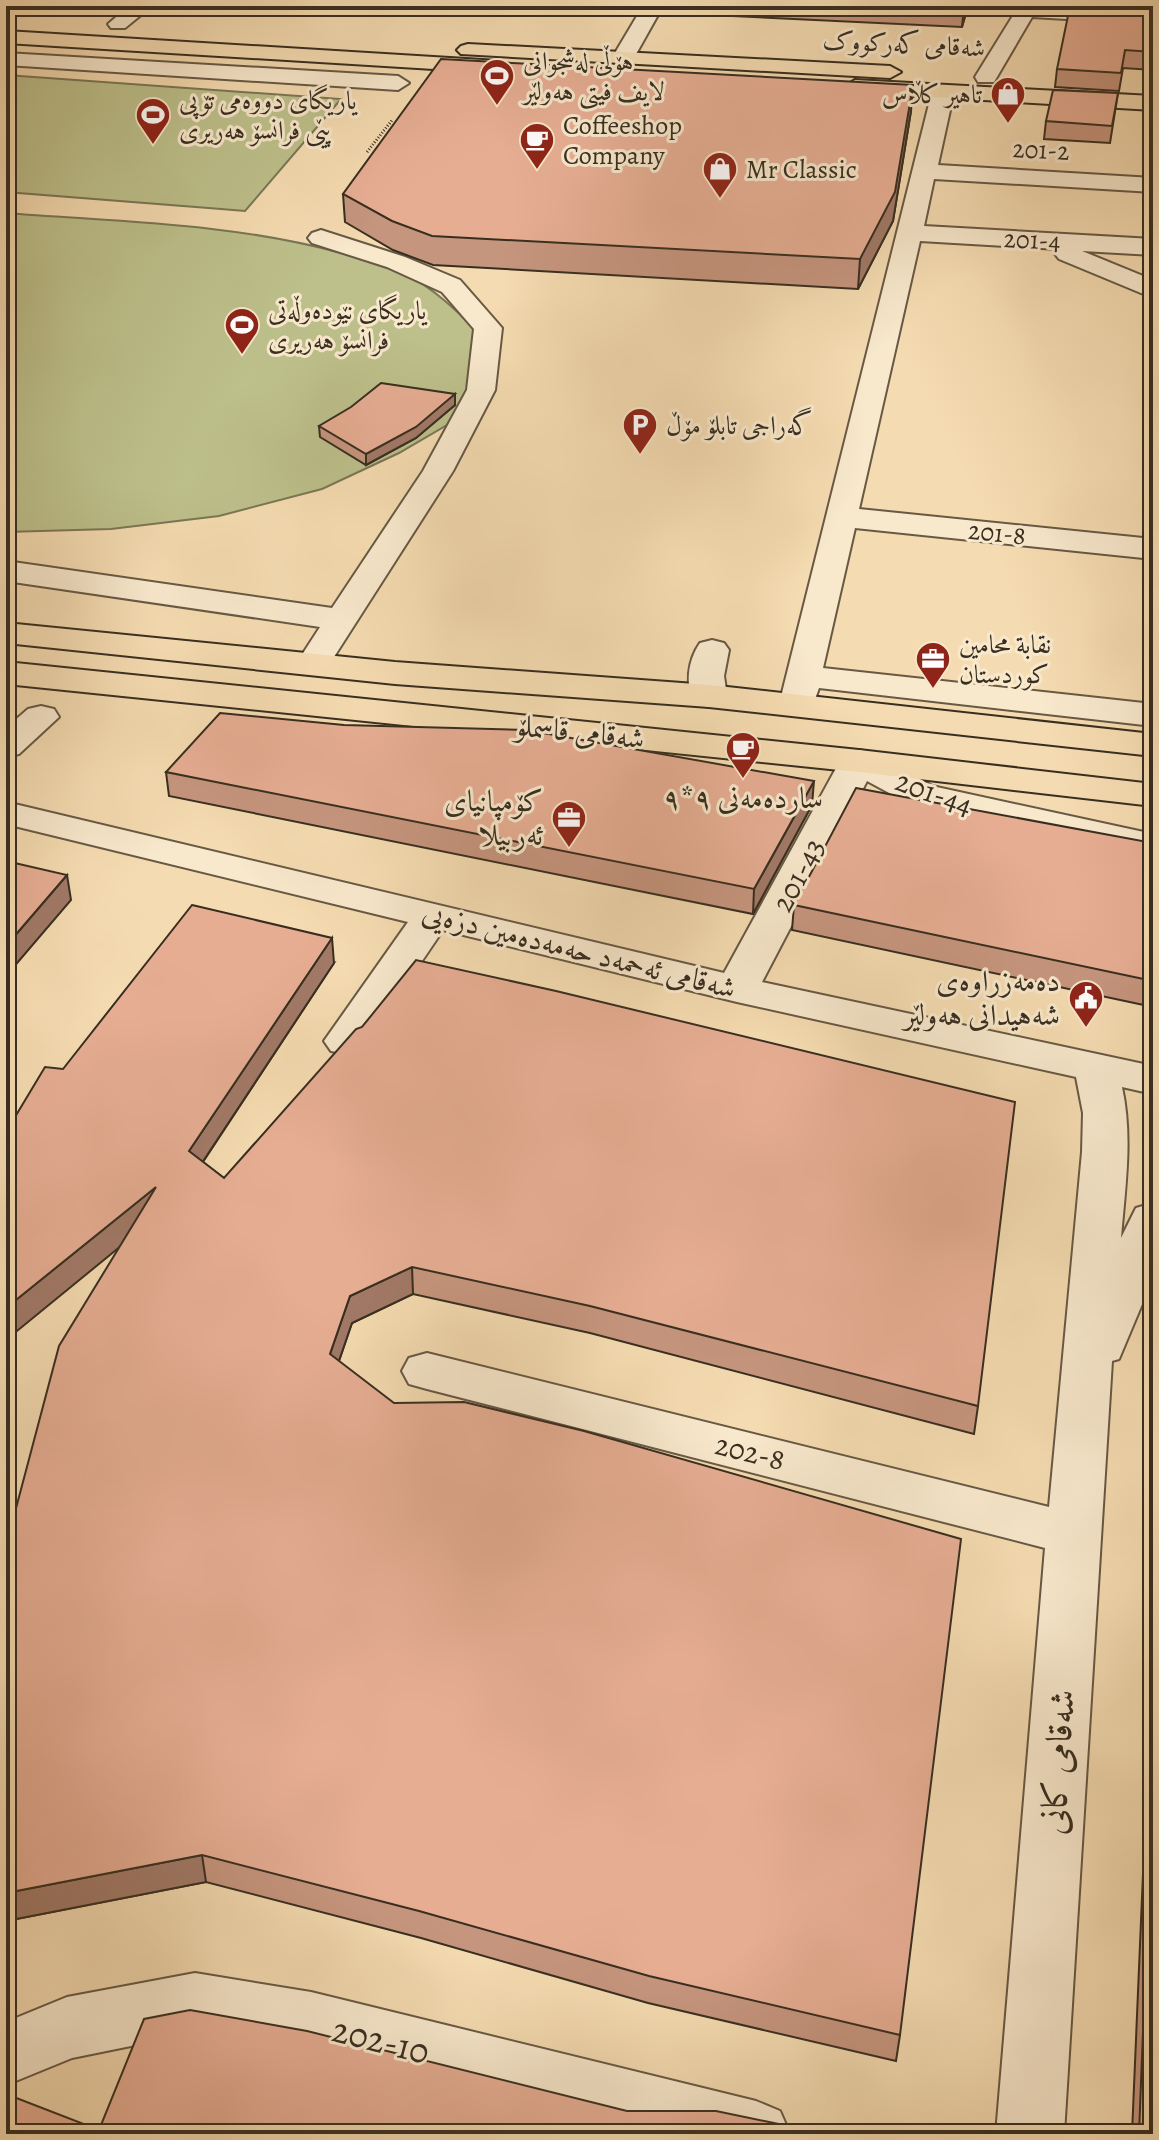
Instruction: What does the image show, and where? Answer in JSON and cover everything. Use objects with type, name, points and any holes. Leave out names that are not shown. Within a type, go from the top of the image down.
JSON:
[{"type":"main road","name":"شەقامی کەرکووک","points":[[6,18],[314,35],[500,59]]},
{"type":"main road","name":"شەقامی کەرکووک","points":[[6,26],[943,92],[1153,103]]},
{"type":"main road","name":"شەقامی کەرکووک","points":[[6,37],[500,59]]},
{"type":"main road","name":"شەقامی کەرکووک","points":[[6,46],[302,62],[623,58],[1153,86]]},
{"type":"main road","name":"شەقامی قاسملۆ","points":[[6,630],[395,673],[709,696],[800,691],[1153,745]]},
{"type":"main road","name":"شەقامی قاسملۆ","points":[[6,673],[859,761],[1153,795]]},
{"type":"street","points":[[118,24],[142,6]]},
{"type":"street","points":[[623,58],[653,6]]},
{"type":"street","points":[[986,77],[1028,9],[1153,18]]},
{"type":"street","points":[[6,59],[398,83]]},
{"type":"street","points":[[943,92],[800,691],[1153,715]]},
{"type":"street","name":"201-2","points":[[925,171],[1153,185]]},
{"type":"street","name":"201-4","points":[[911,233],[1153,247]]},
{"type":"street","points":[[313,664],[438,471],[481,390],[488,328],[451,286],[396,262],[321,238]]},
{"type":"street","points":[[1036,240],[1153,290]]},
{"type":"street","name":"201-8","points":[[842,517],[1153,549]]},
{"type":"street","points":[[6,571],[342,620]]},
{"type":"street","points":[[709,696],[706,676],[712,650]]},
{"type":"street","points":[[6,746],[41,717]]},
{"type":"street","name":"201-44","points":[[859,761],[919,794],[988,812],[1153,846]]},
{"type":"street","name":"201-43","points":[[737,989],[859,761]]},
{"type":"street","name":"شەقامی ئەحمەد حەمەدەمین دزەیی","points":[[6,813],[737,989],[1153,1080]]},
{"type":"street","points":[[346,1041],[433,915]]},
{"type":"street","name":"شەقامی کانی","points":[[1030,2134],[1084,1389],[1105,1152],[1105,1113],[1096,1068]]},
{"type":"street","name":"شەقامی کانی","points":[[1084,1389],[1153,1219]]},
{"type":"street","name":"202-8","points":[[427,1371],[1073,1534]]},
{"type":"street","name":"202-10","points":[[6,2054],[67,2028],[195,2003],[311,2023],[756,2134]]},
{"type":"green space","name":"یاریگای دووەمی تۆپی پێی فرانسۆ هەریری","points":[[6,75],[341,99],[245,211],[6,192]]},
{"type":"green space","name":"یاریگای نێودەوڵەتی فرانسۆ هەریری","points":[[6,213],[175,225],[259,235],[390,267],[434,292],[477,331],[479,380],[447,425],[399,453],[322,489],[219,516],[111,529],[6,532]]},
{"type":"building","points":[[1070,6],[1153,10],[1153,52],[1125,50],[1121,73],[1057,69]]},
{"type":"building","points":[[441,59],[913,85],[895,192],[860,259],[432,236],[392,221],[343,194]]},
{"type":"building","points":[[1053,90],[1118,93],[1112,126],[1046,121]]},
{"type":"building","points":[[381,383],[455,394],[416,427],[366,454],[319,426],[351,407]]},
{"type":"building","points":[[220,713],[344,725],[526,730],[814,781],[754,889],[166,772]]},
{"type":"building","points":[[856,788],[1153,843],[1153,981],[794,905]]},
{"type":"building","points":[[6,861],[67,875],[6,946]]},
{"type":"building","points":[[192,905],[332,938],[189,1151],[224,1178],[356,1029],[362,1027],[416,960],[1015,1102],[978,1406],[590,1306],[412,1267],[350,1296],[330,1354],[394,1403],[464,1402],[584,1431],[961,1539],[900,2035],[649,1976],[419,1911],[202,1855],[6,1893],[6,1546],[59,1346],[156,1187],[6,1308],[6,1132],[45,1067],[63,1069]]},
{"type":"building","points":[[1153,1775],[1153,2134],[1139,2134]]},
{"type":"building","points":[[190,2010],[307,2031],[627,2111],[716,2111],[827,2134],[6,2134],[6,2094],[99,2130],[144,2019]]},
{"type":"place","name":"هۆڵی لەشجوانی لایف فیتی هەولێر","points":[[497,107]]},
{"type":"place","name":"تاهیر کڵاس","points":[[1008,125]]},
{"type":"place","name":"یاریگای دووەمی تۆپی پێی فرانسۆ هەریری","points":[[153,146]]},
{"type":"place","name":"Coffeeshop Company","points":[[537,171]]},
{"type":"place","name":"Mr Classic","points":[[720,200]]},
{"type":"place","name":"یاریگای نێودەوڵەتی فرانسۆ هەریری","points":[[242,356]]},
{"type":"place","name":"گەراجی تابلۆ مۆڵ","points":[[640,456]]},
{"type":"place","name":"نقابة محامين كوردستان","points":[[933,690]]},
{"type":"place","name":"ساردەمەنی ٩*٩","points":[[743,780]]},
{"type":"place","name":"کۆمپانیای ئەربیلا","points":[[569,849]]},
{"type":"place","name":"دەمەزراوەی شەهیدانی هەولێر","points":[[1086,1029]]}]
